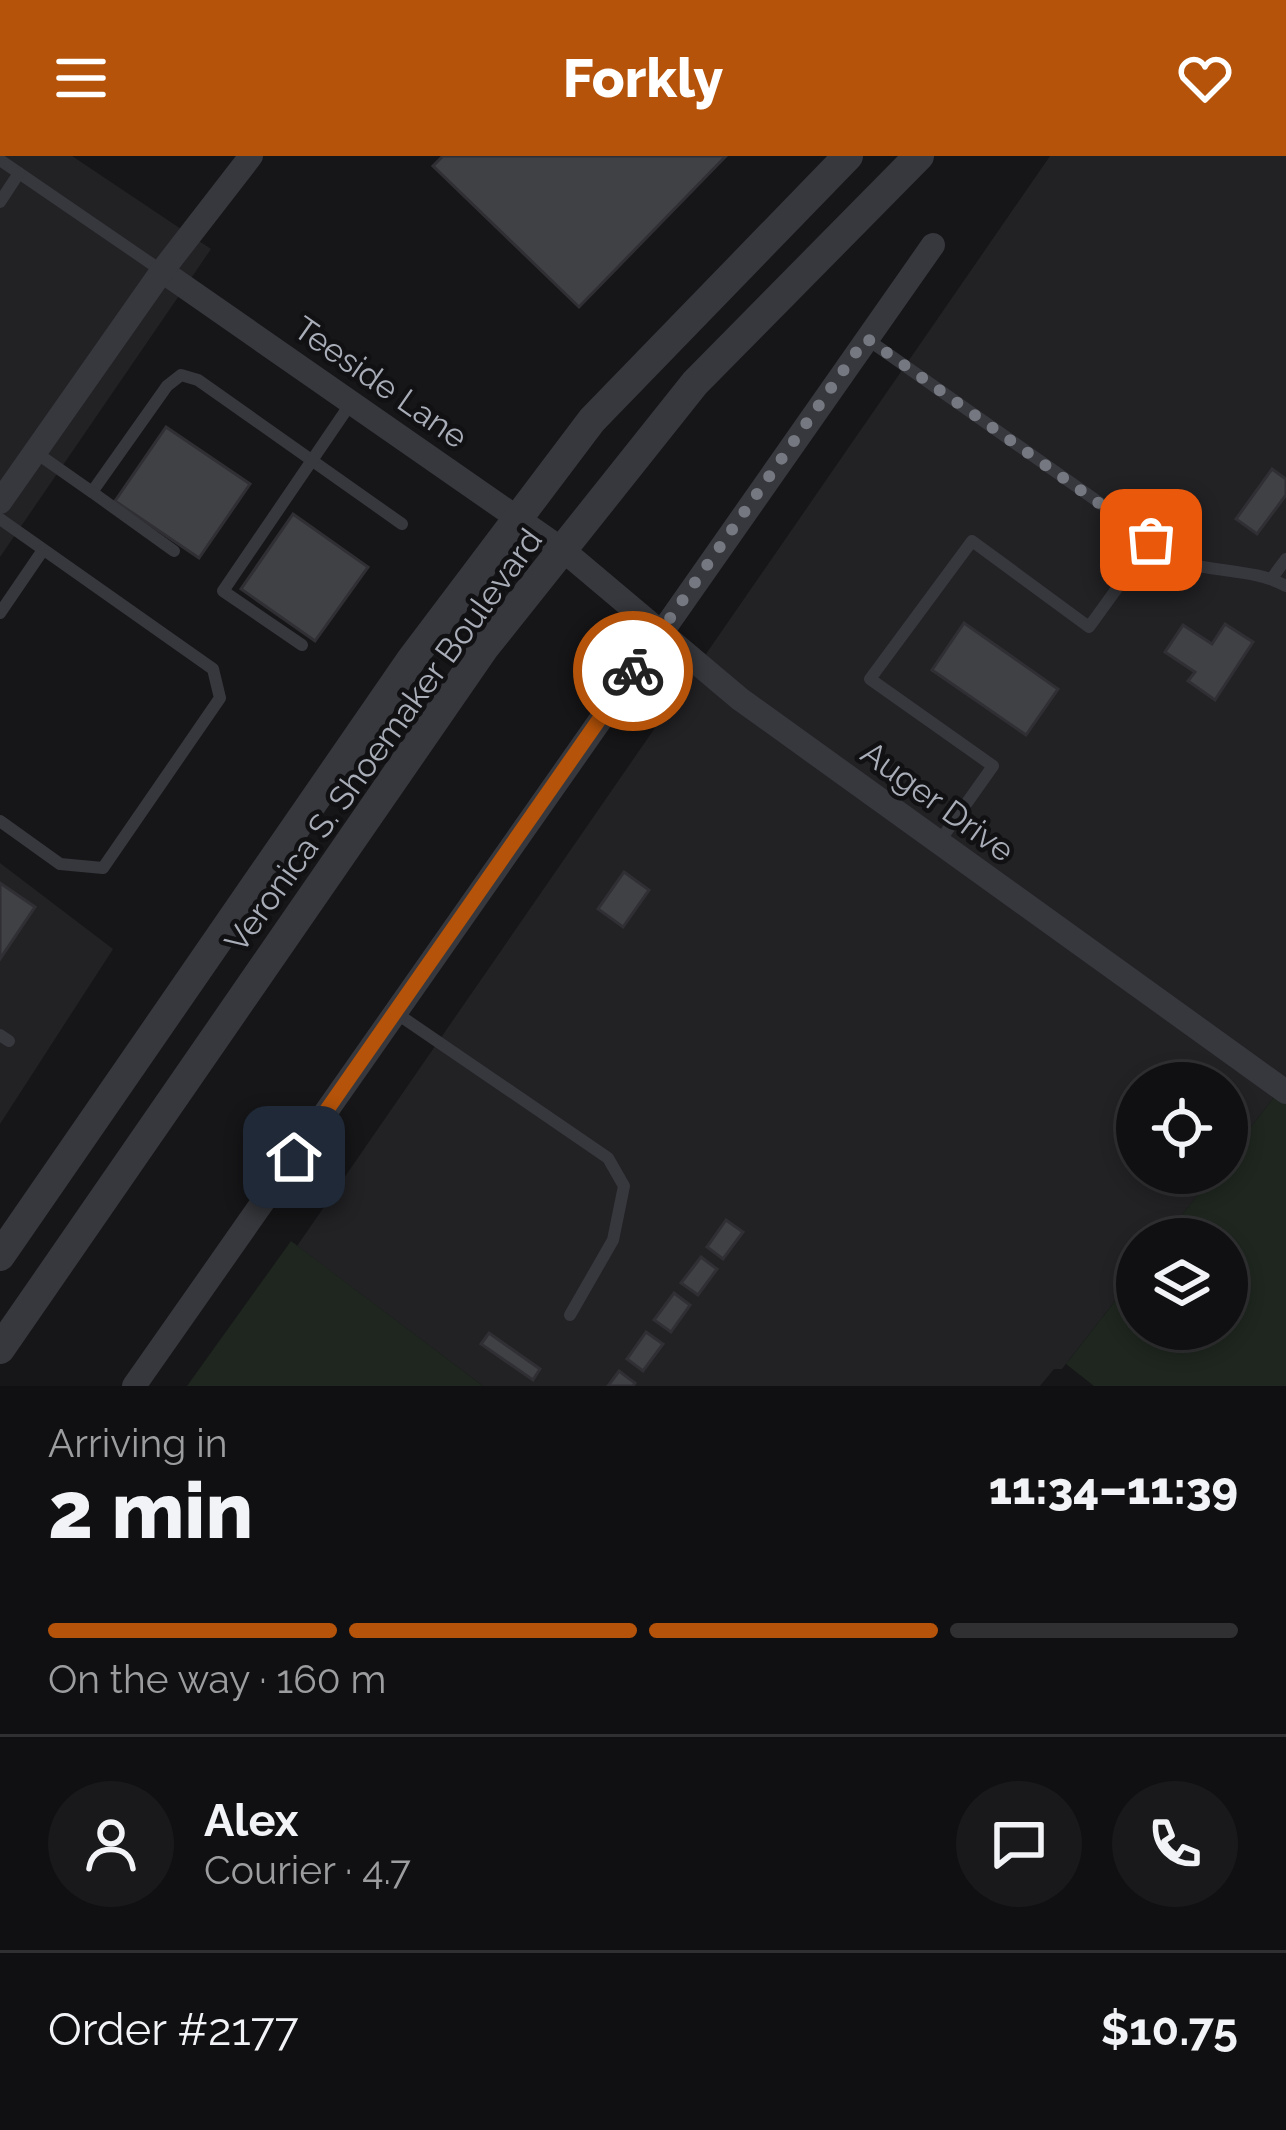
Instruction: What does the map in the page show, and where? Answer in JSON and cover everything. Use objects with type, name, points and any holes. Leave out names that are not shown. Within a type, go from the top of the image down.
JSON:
[{"type":"street","points":[[0,502],[162,271],[251,156]]},
{"type":"street","name":"Veronica S. Shoemaker Boulevard","points":[[0,1256],[398,680],[592,419],[848,156]]},
{"type":"street","name":"Veronica S. Shoemaker Boulevard","points":[[0,1349],[484,648],[695,383],[919,156]]},
{"type":"street","points":[[134,1386],[933,245]]},
{"type":"street","name":"Teeside Lane","points":[[162,271],[563,550]]},
{"type":"street","name":"Auger Drive","points":[[563,550],[740,699],[1286,1092]]},
{"type":"lane","points":[[0,160],[162,271]]},
{"type":"lane","points":[[0,202],[19,173]]},
{"type":"lane","points":[[866,338],[1185,563],[1222,574],[1271,578],[1286,586]]},
{"type":"lane","points":[[92,492],[167,386],[182,375],[198,380],[402,524]]},
{"type":"lane","points":[[302,645],[223,591],[351,402]]},
{"type":"lane","points":[[35,452],[174,551]]},
{"type":"lane","points":[[0,519],[212,669],[220,698],[103,868],[60,864],[0,821]]},
{"type":"lane","points":[[939,842],[993,766],[870,679],[972,541],[1089,627],[1151,540]]},
{"type":"lane","points":[[0,613],[43,550]]},
{"type":"lane","points":[[1271,578],[1286,559]]},
{"type":"lane","points":[[395,1012],[608,1157],[624,1186],[613,1240],[570,1315]]},
{"type":"shaded area","points":[[0,156],[72,156],[211,249],[0,557]]},
{"type":"shaded area","points":[[1050,156],[1286,156],[1286,1093],[1278,1092],[1248,1131],[1248,1062],[1116,1062],[1116,1194],[1198,1194],[1180,1218],[1116,1218],[1116,1300],[1062,1369],[1054,1369],[1040,1386],[483,1386],[297,1246]]},
{"type":"shaded area","points":[[0,863],[113,949],[0,1124]]},
{"type":"shaded area","points":[[1278,1092],[1286,1093],[1286,1386],[1094,1386],[1066,1364],[1116,1300],[1116,1350],[1248,1350],[1248,1218],[1180,1218],[1198,1194],[1248,1194],[1248,1131]]},
{"type":"shaded area","points":[[291,1241],[483,1386],[187,1386]]},
{"type":"building","points":[[443,156],[726,156],[579,307],[433,166]]},
{"type":"building","points":[[166,427],[250,484],[199,558],[115,501]]},
{"type":"building","points":[[1272,469],[1286,479],[1286,495],[1257,534],[1236,519]]},
{"type":"building","points":[[293,514],[368,567],[315,641],[241,589]]},
{"type":"building","points":[[964,623],[1058,689],[1026,735],[932,670]]},
{"type":"building","points":[[1225,624],[1253,642],[1215,700],[1188,681],[1195,672],[1165,652],[1183,625],[1212,644]]},
{"type":"building","points":[[624,872],[649,890],[623,927],[598,909]]},
{"type":"building","points":[[0,883],[35,907],[0,959]]},
{"type":"building","points":[[726,1220],[743,1232],[723,1259],[707,1247]]},
{"type":"building","points":[[701,1257],[717,1269],[698,1295],[681,1283]]},
{"type":"building","points":[[674,1293],[690,1305],[671,1332],[654,1320]]},
{"type":"building","points":[[646,1332],[663,1344],[643,1371],[627,1359]]},
{"type":"building","points":[[489,1333],[540,1369],[533,1380],[481,1344]]},
{"type":"building","points":[[619,1371],[635,1383],[633,1386],[608,1386]]},
{"type":"way so far","points":[[633,671],[866,338],[1151,540]]},
{"type":"route","points":[[294,1157],[633,671]]}]
